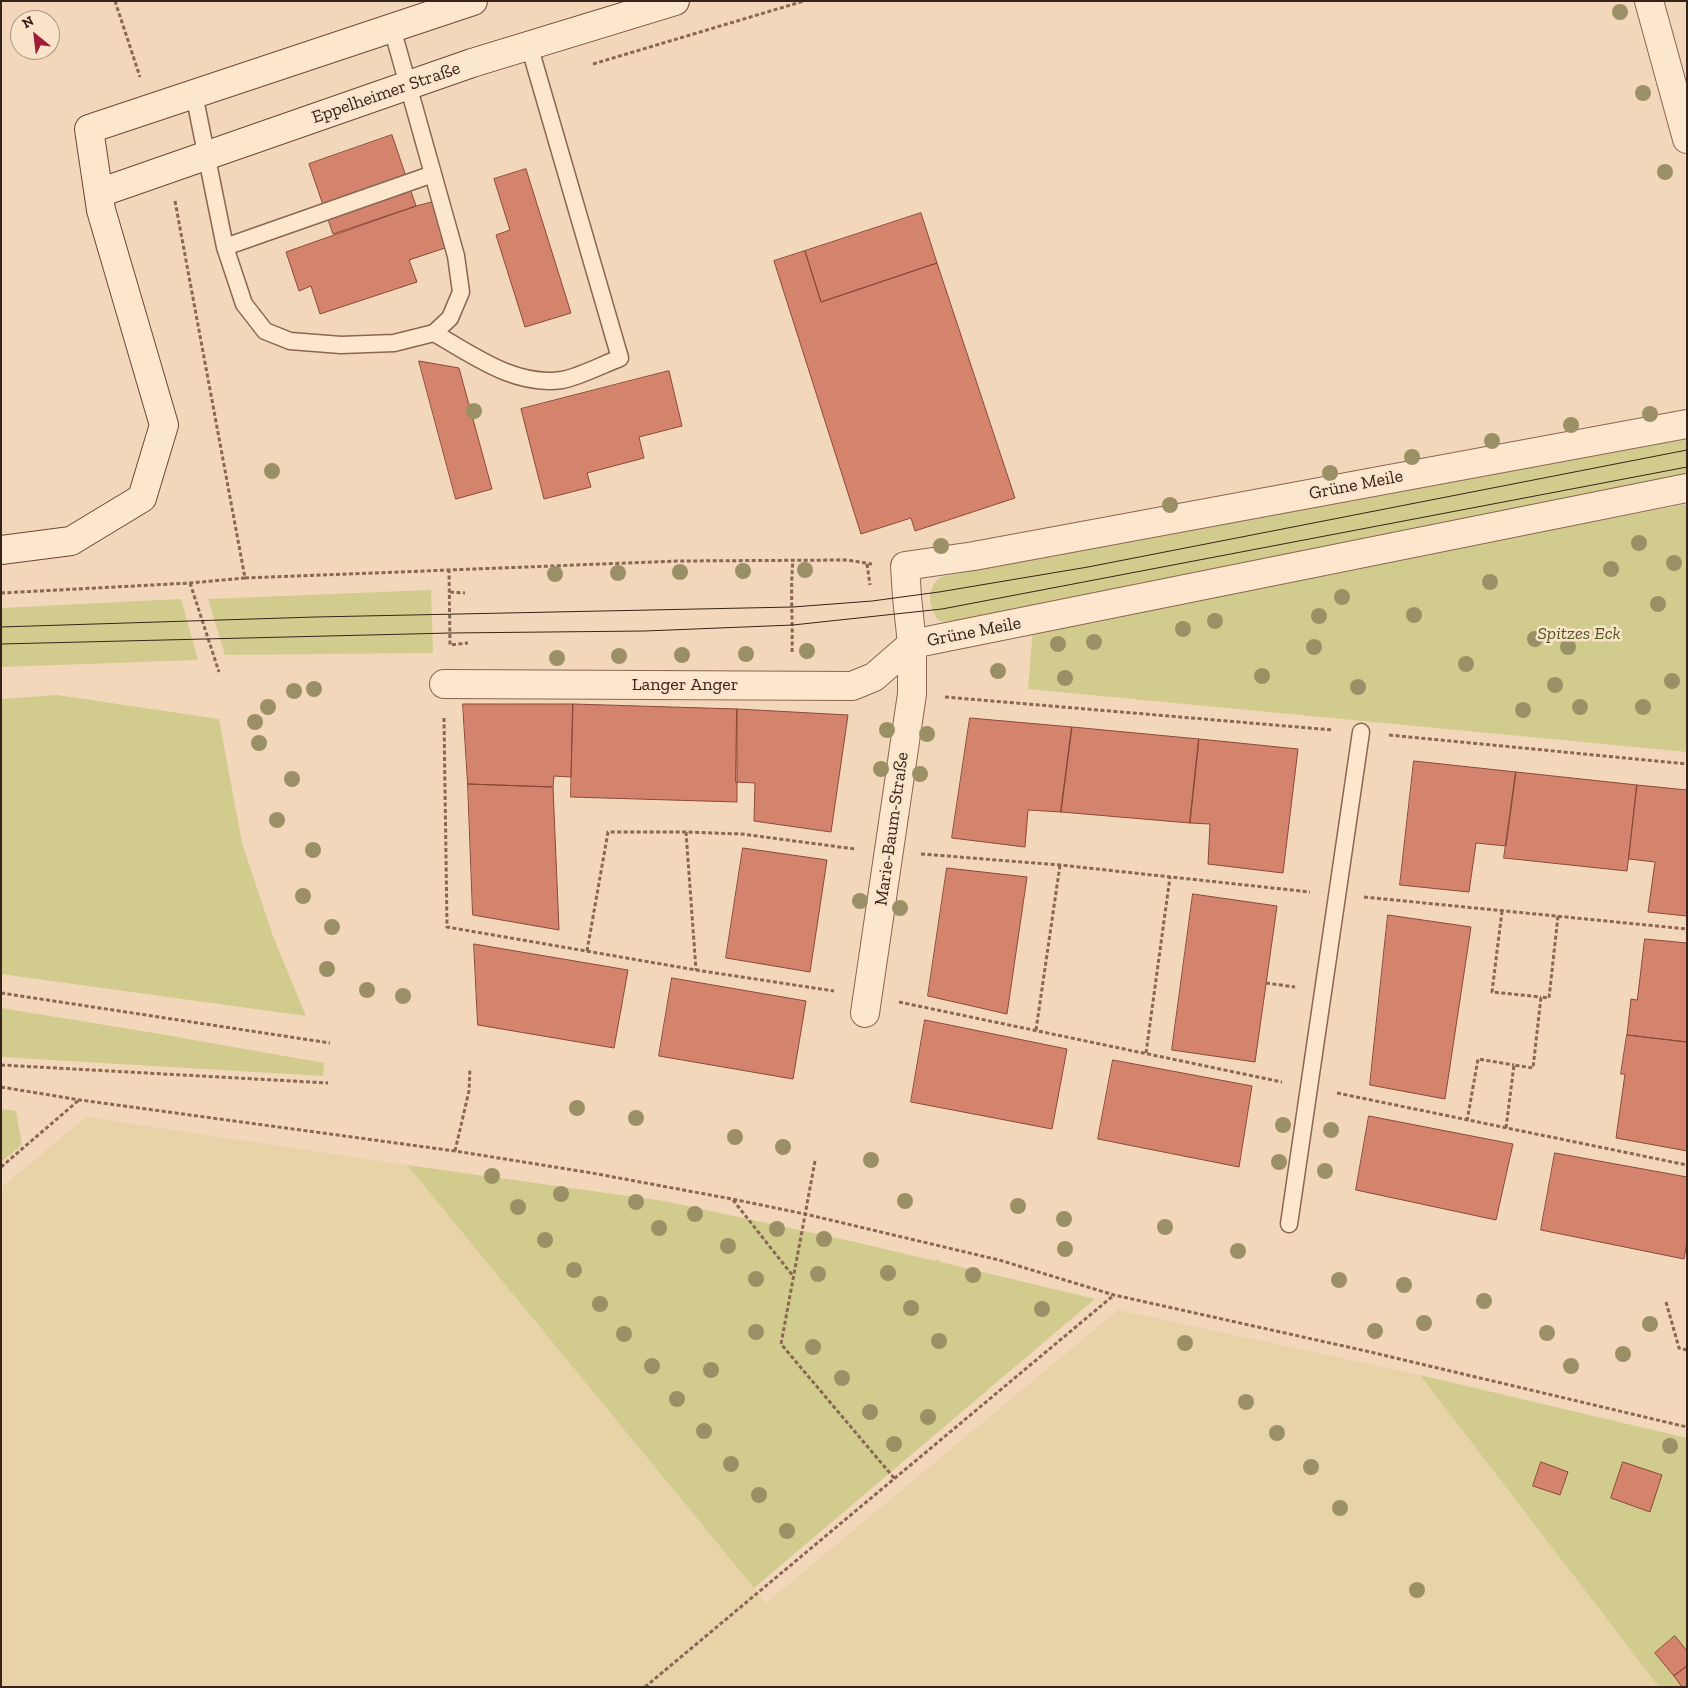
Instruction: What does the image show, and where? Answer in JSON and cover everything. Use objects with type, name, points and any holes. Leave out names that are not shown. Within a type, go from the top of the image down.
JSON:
[{"type":"street","points":[[1,550],[71,541],[142,498],[164,425],[101,210],[89,129],[473,1]]},
{"type":"street","name":"Eppelheimer Straße","points":[[99,193],[472,63],[675,1]]},
{"type":"street","points":[[1649,1],[1687,139]]},
{"type":"street","name":"Grüne Meile","points":[[1687,424],[984,554],[905,566],[912,644],[1687,488]]},
{"type":"street","name":"Langer Anger","points":[[444,684],[852,686],[874,677],[912,644]]},
{"type":"street","name":"Marie-Baum-Straße","points":[[866,1005],[912,694],[912,644]]},
{"type":"lane","points":[[194,94],[225,247],[244,304],[265,331],[290,341],[341,345],[394,343],[434,333],[450,318],[461,292],[456,256],[392,28]]},
{"type":"lane","points":[[434,333],[485,362],[518,377],[540,382],[564,380],[620,358],[529,46]]},
{"type":"lane","points":[[225,247],[434,174]]},
{"type":"lane","points":[[1289,1224],[1361,732]]},
{"type":"path","points":[[115,1],[150,108]]},
{"type":"path","points":[[168,169],[245,578]]},
{"type":"path","points":[[791,686],[793,607],[791,586],[793,560]]},
{"type":"path","points":[[1,593],[190,583],[245,578],[679,561],[847,560],[867,564],[905,566]]},
{"type":"path","points":[[449,569],[450,645],[468,643]]},
{"type":"path","points":[[190,583],[219,672]]},
{"type":"path","points":[[450,592],[465,592]]},
{"type":"path","points":[[444,684],[447,927],[696,970],[866,1005],[917,1005],[1309,1088],[1687,1165]]},
{"type":"path","points":[[912,694],[1361,732],[1687,764]]},
{"type":"path","points":[[587,951],[608,832],[742,834],[838,847],[1060,866],[1687,929]]},
{"type":"path","points":[[686,832],[696,970]]},
{"type":"path","points":[[1036,1030],[1060,866]]},
{"type":"path","points":[[1146,1053],[1170,877]]},
{"type":"path","points":[[1502,911],[1492,992],[1549,998],[1558,916]]},
{"type":"path","points":[[1,993],[330,1043]]},
{"type":"path","points":[[1467,1120],[1478,1059],[1533,1068],[1541,997]]},
{"type":"path","points":[[1,1065],[328,1083]]},
{"type":"path","points":[[1506,1128],[1514,1065]]},
{"type":"path","points":[[455,1150],[469,1091],[470,1068]]},
{"type":"path","points":[[1,1087],[80,1100],[455,1150],[732,1199],[998,1260],[1114,1295],[1366,1351],[1687,1427]]},
{"type":"path","points":[[1,1167],[80,1100]]},
{"type":"path","points":[[814,1161],[781,1344],[894,1478]]},
{"type":"path","points":[[732,1199],[793,1276]]},
{"type":"path","points":[[645,1687],[1114,1295]]},
{"type":"path","points":[[1666,1302],[1679,1348],[1687,1350]]},
{"type":"shaded area","points":[[86,1117],[407,1165],[766,1603],[1118,1310],[1420,1375],[1659,1687],[1,1687],[1,1188]]},
{"type":"green space","points":[[1687,435],[1687,483],[951,624],[938,620],[932,608],[930,598],[932,588],[940,577]]},
{"type":"green space","name":"Spitzes Eck","points":[[1687,504],[1687,752],[1028,689],[1033,628]]},
{"type":"green space","points":[[431,590],[433,653],[225,655],[208,599]]},
{"type":"green space","points":[[181,599],[198,660],[1,667],[1,608]]},
{"type":"green space","points":[[57,695],[219,719],[242,843],[273,936],[306,1016],[1,974],[1,699]]},
{"type":"green space","points":[[1,1008],[324,1063],[323,1076],[1,1057]]},
{"type":"green space","points":[[1,1109],[16,1111],[22,1145],[1,1162]]},
{"type":"green space","points":[[407,1165],[664,1201],[935,1261],[938,1259],[941,1262],[1095,1299],[754,1588]]},
{"type":"green space","points":[[1420,1375],[1687,1438],[1687,1687],[1659,1687]]},
{"type":"building","points":[[392,135],[416,206],[333,234],[309,164]]},
{"type":"building","points":[[526,169],[571,313],[525,327],[496,235],[510,230],[494,179]]},
{"type":"building","points":[[433,202],[448,247],[409,260],[417,282],[320,314],[311,286],[299,291],[286,252],[416,206]]},
{"type":"building","points":[[921,213],[937,263],[821,302],[805,251]]},
{"type":"building","points":[[805,251],[821,302],[937,263],[1015,498],[915,531],[911,518],[861,534],[774,261]]},
{"type":"building","points":[[419,361],[459,368],[492,489],[456,499]]},
{"type":"building","points":[[669,371],[682,426],[639,437],[644,458],[587,473],[591,487],[544,499],[521,409]]},
{"type":"building","points":[[463,704],[573,704],[571,777],[554,776],[553,787],[468,784]]},
{"type":"building","points":[[573,704],[737,709],[737,802],[571,797]]},
{"type":"building","points":[[737,709],[848,715],[831,832],[754,821],[755,783],[736,782]]},
{"type":"building","points":[[970,718],[1072,727],[1061,812],[1028,810],[1025,847],[952,838]]},
{"type":"building","points":[[1072,727],[1199,739],[1190,823],[1061,812]]},
{"type":"building","points":[[1199,739],[1298,749],[1283,873],[1208,864],[1210,824],[1190,823]]},
{"type":"building","points":[[1414,761],[1516,772],[1506,846],[1476,843],[1469,892],[1400,885]]},
{"type":"building","points":[[1516,772],[1637,785],[1627,871],[1504,858]]},
{"type":"building","points":[[468,784],[553,787],[559,930],[473,915]]},
{"type":"building","points":[[1637,785],[1687,790],[1687,916],[1648,912],[1655,862],[1629,859]]},
{"type":"building","points":[[743,848],[827,860],[810,972],[726,958]]},
{"type":"building","points":[[947,868],[1027,877],[1007,1014],[928,996]]},
{"type":"building","points":[[1193,894],[1277,906],[1255,1062],[1172,1050]]},
{"type":"building","points":[[1388,915],[1471,927],[1445,1099],[1370,1085]]},
{"type":"building","points":[[1645,939],[1687,943],[1687,1042],[1627,1035],[1631,999],[1637,1000]]},
{"type":"building","points":[[474,944],[628,970],[614,1048],[478,1025]]},
{"type":"building","points":[[672,978],[806,1001],[793,1079],[659,1056]]},
{"type":"building","points":[[925,1020],[1067,1049],[1052,1129],[911,1102]]},
{"type":"building","points":[[1627,1035],[1687,1042],[1687,1151],[1616,1138],[1625,1074],[1621,1074]]},
{"type":"building","points":[[1113,1060],[1252,1086],[1239,1167],[1098,1139]]},
{"type":"building","points":[[1369,1116],[1513,1144],[1496,1220],[1356,1190]]},
{"type":"building","points":[[1555,1153],[1687,1177],[1687,1242],[1684,1259],[1541,1230]]},
{"type":"building","points":[[1541,1462],[1568,1472],[1560,1495],[1533,1486]]},
{"type":"building","points":[[1623,1462],[1662,1475],[1650,1512],[1611,1498]]},
{"type":"building","points":[[1675,1636],[1687,1651],[1687,1666],[1674,1676],[1655,1653]]},
{"type":"building","points":[[1687,1666],[1687,1687],[1682,1687],[1674,1676]]},
{"type":"tram line","points":[[1,627],[315,617],[793,607],[872,601],[939,592],[1088,567],[1687,450]]},
{"type":"tram line","points":[[1,644],[450,633],[645,631],[793,625],[942,609],[1687,467]]}]
